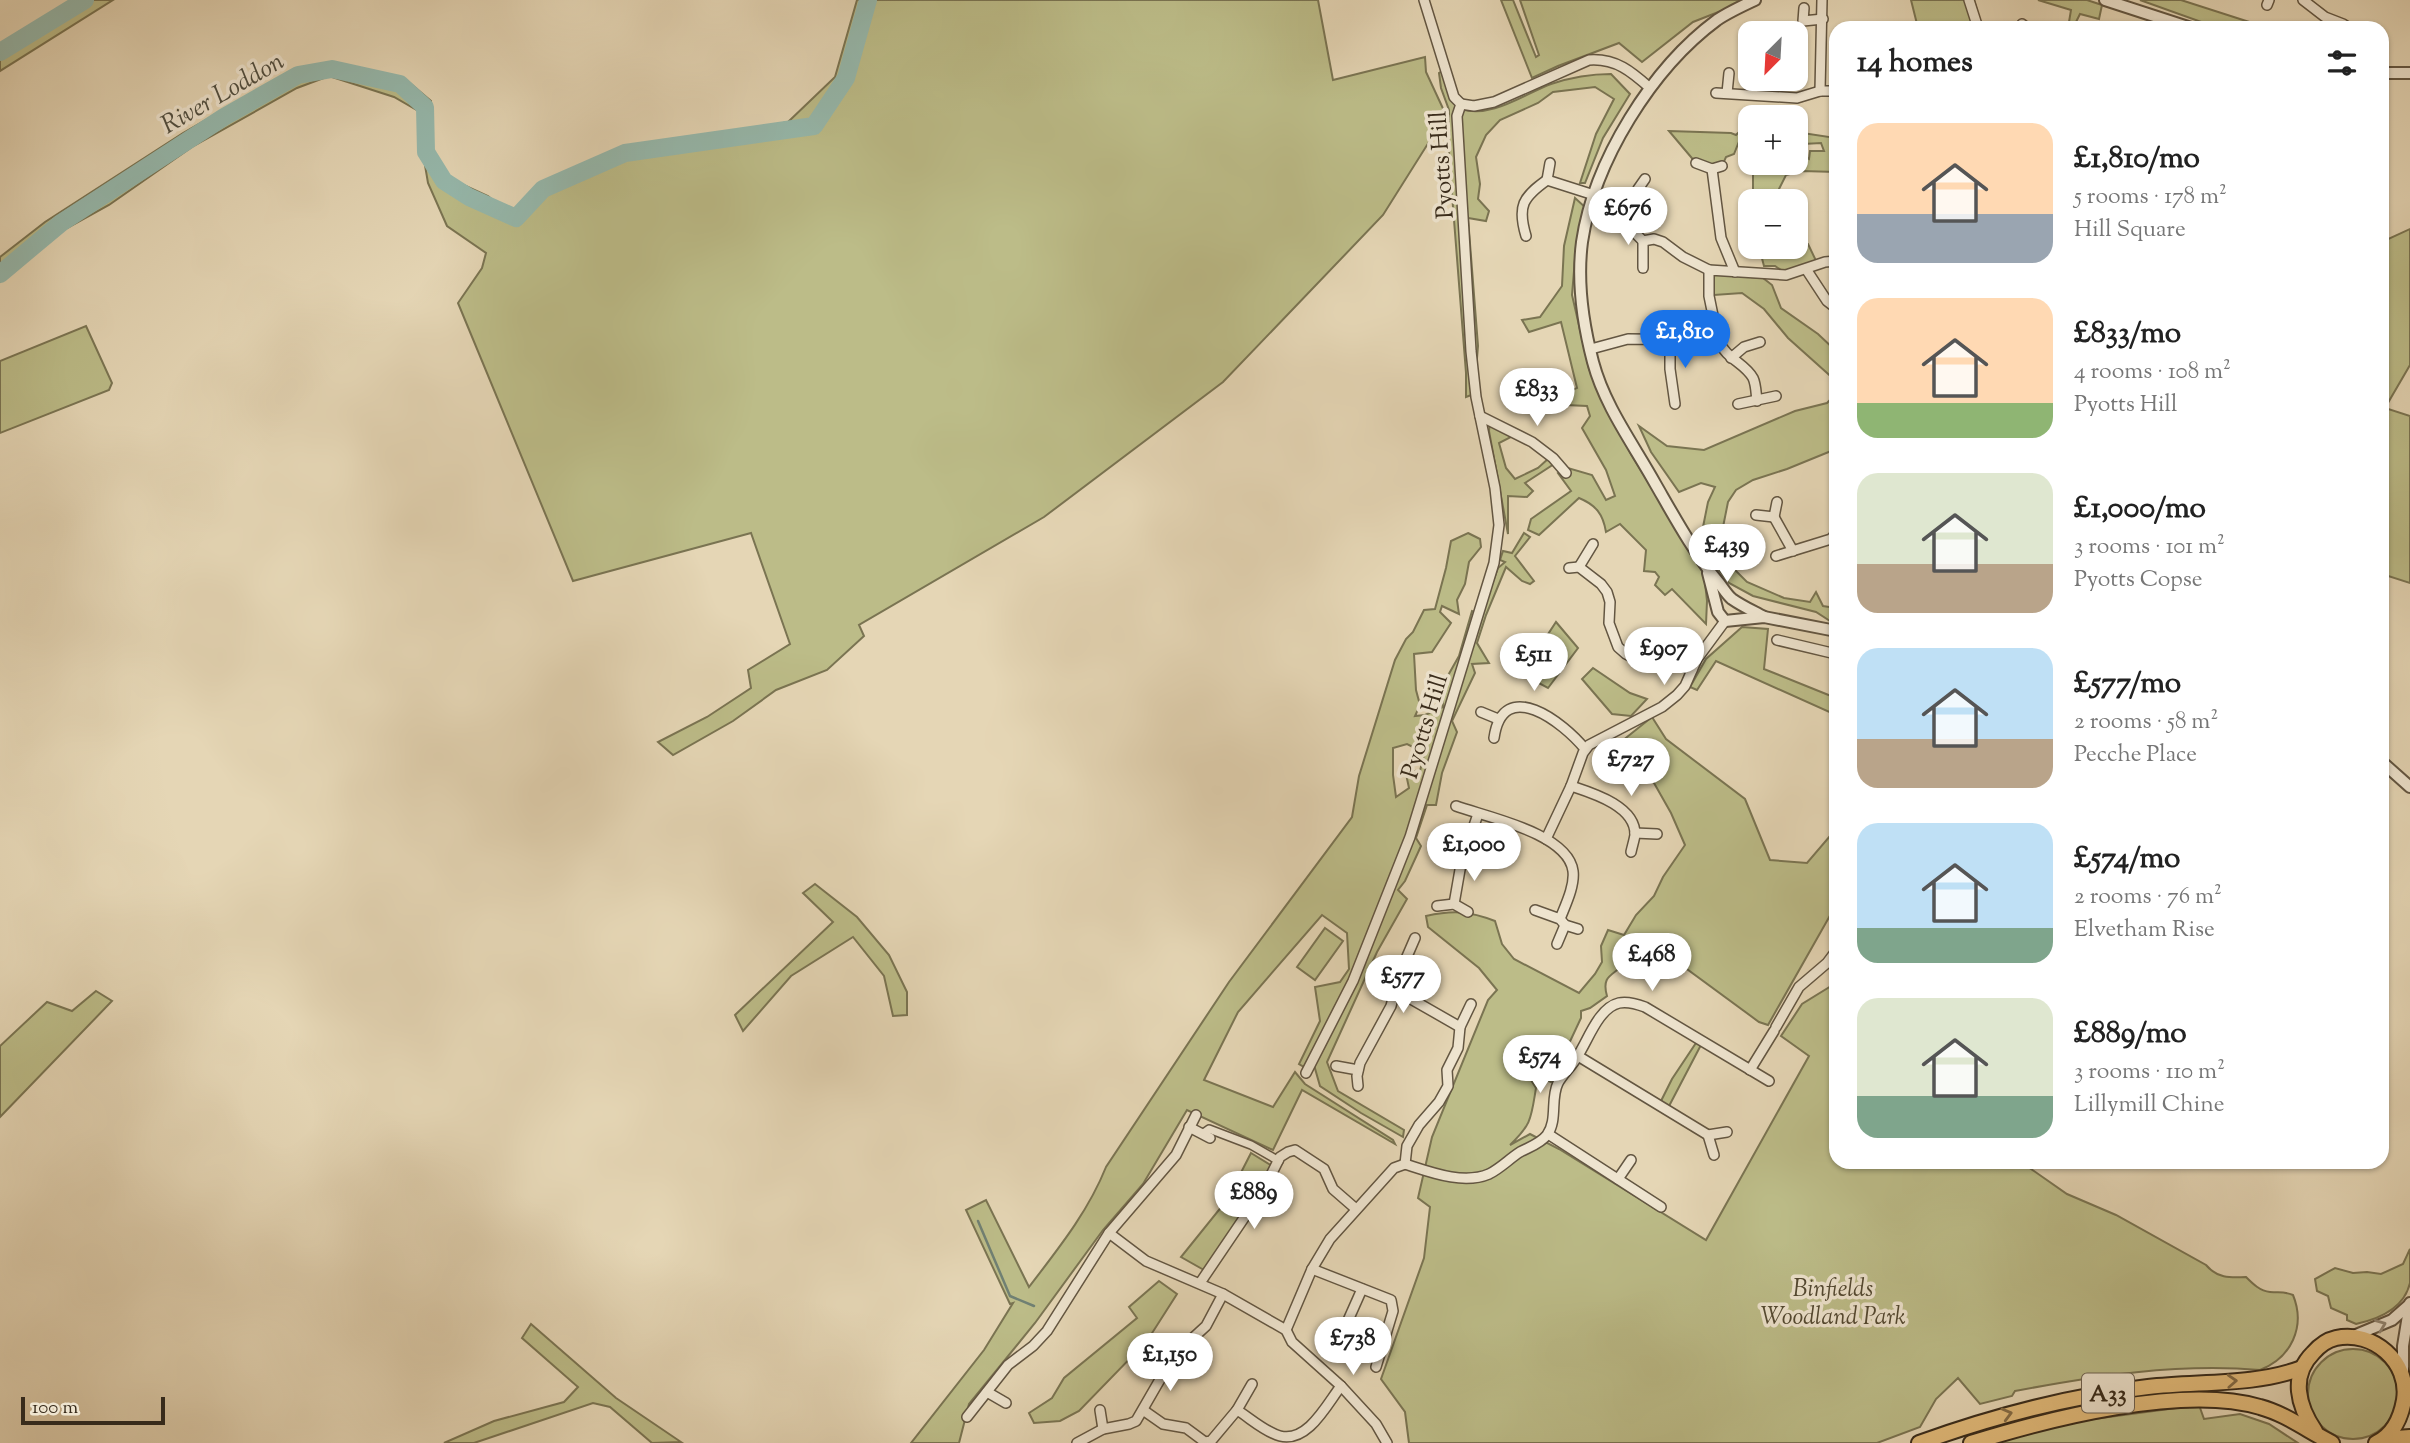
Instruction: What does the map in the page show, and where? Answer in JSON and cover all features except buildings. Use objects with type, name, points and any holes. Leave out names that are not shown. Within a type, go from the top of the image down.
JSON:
[{"type":"highway","points":[[2320,1439],[2306,1416],[2300,1399],[2302,1368],[2323,1344],[2336,1338],[2348,1338],[2366,1341],[2380,1348],[2393,1358],[2407,1381],[2397,1423],[2379,1442]]},
{"type":"highway","name":"A33","points":[[1919,1443],[1990,1419],[2073,1399],[2146,1387],[2270,1378],[2302,1368]]},
{"type":"highway","name":"A33","points":[[1971,1443],[2067,1417],[2133,1406],[2202,1399],[2223,1399],[2260,1407],[2293,1421],[2320,1439],[2332,1443]]},
{"type":"highway","points":[[2379,1442],[2410,1437]]},
{"type":"street","name":"Pyotts Hill","points":[[1306,1073],[1353,981],[1410,837],[1494,562],[1498,541],[1496,488],[1480,416],[1471,351],[1457,117],[1461,104],[1454,97],[1424,0]]},
{"type":"street","points":[[1725,616],[1706,567],[1619,421],[1601,383],[1583,310],[1582,242],[1594,195],[1609,159],[1628,121],[1650,88],[1668,66],[1708,27],[1755,0]]},
{"type":"street","points":[[1820,91],[1822,0]]},
{"type":"street","points":[[1969,0],[1976,21]]},
{"type":"street","points":[[2105,0],[2168,21]]},
{"type":"street","points":[[2303,0],[2335,21]]},
{"type":"street","points":[[1804,8],[1802,21],[1823,19]]},
{"type":"street","points":[[1461,104],[1474,106],[1494,102],[1589,60],[1622,65],[1650,88]]},
{"type":"street","points":[[2389,73],[2410,72]]},
{"type":"street","points":[[1727,93],[1729,73]]},
{"type":"street","points":[[1716,93],[1797,98],[1829,91]]},
{"type":"street","points":[[1526,236],[1521,221],[1524,199],[1529,192],[1547,180],[1550,163]]},
{"type":"street","points":[[1696,163],[1717,167],[1721,238],[1735,272]]},
{"type":"street","points":[[1643,268],[1643,241],[1637,235],[1629,213],[1645,178]]},
{"type":"street","points":[[1547,180],[1594,195]]},
{"type":"street","points":[[1643,241],[1654,239],[1662,242],[1709,270],[1786,275],[1829,262]]},
{"type":"street","points":[[1806,269],[1829,303]]},
{"type":"street","points":[[1709,270],[1709,296],[1718,340],[1722,349],[1750,373],[1754,380],[1757,401]]},
{"type":"street","points":[[1670,338],[1670,369],[1675,404]]},
{"type":"street","points":[[1591,349],[1628,339],[1718,340]]},
{"type":"street","points":[[1731,358],[1744,347],[1760,342]]},
{"type":"street","points":[[1738,404],[1776,396]]},
{"type":"street","points":[[1480,416],[1532,442],[1553,458],[1566,473]]},
{"type":"street","points":[[1777,502],[1774,517],[1793,551]]},
{"type":"street","points":[[1756,515],[1774,517]]},
{"type":"street","points":[[1776,556],[1829,540]]},
{"type":"street","points":[[1593,544],[1574,568],[1601,584],[1607,592],[1610,602],[1609,623],[1618,647],[1643,663],[1668,661],[1692,670]]},
{"type":"street","points":[[1706,567],[1735,601],[1740,613],[1725,616]]},
{"type":"street","points":[[1546,839],[1585,749],[1600,738],[1662,707],[1685,686],[1697,659],[1725,616],[1721,602],[1735,601],[1764,617]]},
{"type":"street","points":[[1725,616],[1764,617],[1829,630]]},
{"type":"street","points":[[1777,640],[1829,652]]},
{"type":"street","points":[[1494,738],[1498,719],[1505,712],[1516,708],[1533,708],[1564,727],[1585,749]]},
{"type":"street","points":[[1482,712],[1498,719]]},
{"type":"street","points":[[2389,768],[2410,787]]},
{"type":"street","points":[[1571,786],[1615,803],[1629,819],[1635,833],[1631,852]]},
{"type":"street","points":[[1457,806],[1512,823],[1546,839],[1570,863],[1573,872],[1557,944]]},
{"type":"street","points":[[1454,904],[1461,864],[1478,814]]},
{"type":"street","points":[[1635,833],[1657,834]]},
{"type":"street","points":[[1437,906],[1454,904],[1468,912]]},
{"type":"street","points":[[1535,910],[1578,929]]},
{"type":"street","points":[[1359,1086],[1358,1070],[1383,1023],[1415,938]]},
{"type":"street","points":[[1750,1070],[1799,987],[1829,960]]},
{"type":"street","points":[[1396,991],[1460,1027]]},
{"type":"street","points":[[1286,1330],[1312,1269],[1330,1238],[1394,1168],[1405,1164],[1460,1178],[1483,1176],[1538,1143],[1548,1134],[1558,1083],[1607,1010],[1617,1003],[1629,1002],[1661,1015],[1769,1081]]},
{"type":"street","points":[[1405,1164],[1407,1146],[1448,1086],[1447,1070],[1458,1048],[1460,1027],[1471,1004]]},
{"type":"street","points":[[1578,1056],[1707,1135],[1714,1155]]},
{"type":"street","points":[[1336,1066],[1358,1070]]},
{"type":"street","points":[[967,1417],[1008,1365],[1033,1346],[1046,1331],[1109,1233],[1177,1154],[1196,1115]]},
{"type":"street","points":[[1189,1127],[1206,1136],[1209,1129],[1251,1145],[1279,1161]]},
{"type":"street","points":[[1707,1135],[1727,1132]]},
{"type":"street","points":[[1548,1134],[1661,1207]]},
{"type":"street","points":[[1200,1283],[1258,1198],[1279,1161],[1288,1152],[1295,1150],[1324,1169],[1333,1189],[1356,1209]]},
{"type":"street","points":[[1618,1179],[1630,1160]]},
{"type":"street","points":[[1109,1233],[1146,1261],[1223,1294],[1286,1330],[1292,1342],[1341,1386],[1376,1424],[1387,1443]]},
{"type":"street","points":[[1312,1269],[1391,1300],[1393,1311],[1376,1367]]},
{"type":"street","points":[[1346,1325],[1362,1289]]},
{"type":"street","points":[[1077,1443],[1103,1429],[1136,1420],[1182,1349],[1206,1326],[1223,1294]]},
{"type":"street","points":[[2348,1338],[2392,1320],[2410,1304]]},
{"type":"street","points":[[2407,1381],[2403,1346],[2410,1304]]},
{"type":"street","points":[[1143,1410],[1163,1424],[1186,1428],[1205,1442],[1217,1436],[1252,1384]]},
{"type":"street","points":[[1237,1410],[1271,1432],[1292,1437],[1309,1427],[1341,1386]]},
{"type":"street","points":[[987,1392],[1006,1404]]},
{"type":"street","points":[[1100,1410],[1103,1429]]},
{"type":"green space","points":[[72,0],[113,0],[0,71],[0,48]]},
{"type":"green space","points":[[857,0],[1318,0],[1333,80],[1425,57],[1426,72],[1446,115],[1383,215],[1223,382],[1044,517],[859,625],[864,636],[827,670],[776,690],[733,721],[673,755],[658,742],[707,717],[751,688],[748,670],[790,644],[751,533],[573,581],[458,303],[482,268],[486,253],[447,226],[428,183],[421,142],[420,112],[394,97],[329,76],[297,88],[192,147],[109,205],[58,233],[0,282],[0,257],[45,222],[183,133],[293,70],[333,64],[405,79],[431,101],[431,144],[444,176],[488,196],[511,215],[571,171],[687,141],[788,122],[835,77]]},
{"type":"green space","points":[[1501,0],[1513,0],[1536,57],[1539,55],[1520,0],[1749,0],[1693,22],[1642,62],[1619,43],[1532,78]]},
{"type":"green space","points":[[1911,0],[1974,0],[1980,21],[1916,21]]},
{"type":"green space","points":[[2038,0],[2087,0],[2102,5],[2099,19],[2080,14],[2076,21],[2069,21],[2071,10]]},
{"type":"green space","points":[[2140,0],[2181,0],[2246,21],[2198,21]]},
{"type":"green space","points":[[1444,70],[1461,109],[1472,111],[1496,108],[1558,82],[1596,75],[1611,74],[1630,94],[1603,138],[1585,183],[1580,183],[1596,134],[1614,99],[1595,87],[1553,92],[1538,103],[1500,120],[1486,135],[1476,157],[1480,184],[1478,199],[1489,211],[1486,221],[1468,218],[1478,346],[1474,394],[1466,397],[1449,156],[1449,110],[1439,73]]},
{"type":"green space","points":[[1669,131],[1738,133],[1734,154],[1726,157],[1722,166],[1696,163]]},
{"type":"green space","points":[[1808,134],[1829,137],[1829,172],[1808,171],[1810,151],[1824,151],[1821,143],[1808,144]]},
{"type":"green space","points":[[1753,175],[1786,175],[1779,189],[1753,189]]},
{"type":"green space","points":[[1575,198],[1586,208],[1576,247],[1572,295],[1589,369],[1631,454],[1704,574],[1706,624],[1672,589],[1665,595],[1655,585],[1659,577],[1655,572],[1644,571],[1646,550],[1620,524],[1606,532],[1598,511],[1585,501],[1579,498],[1539,535],[1528,530],[1531,519],[1571,491],[1558,473],[1568,468],[1592,475],[1606,500],[1615,496],[1606,470],[1582,428],[1590,416],[1587,406],[1566,405],[1565,393],[1577,388],[1561,322],[1529,332],[1522,320],[1540,317],[1562,286],[1564,246]]},
{"type":"green space","points":[[2410,229],[2410,365],[2389,401],[2389,239]]},
{"type":"green space","points":[[1808,244],[1819,267],[1784,272],[1775,266],[1764,266],[1762,259],[1808,259]]},
{"type":"green space","points":[[1712,274],[1763,278],[1772,285],[1781,308],[1829,344],[1829,375],[1788,338],[1764,309],[1742,293],[1714,295],[1708,284]]},
{"type":"green space","points":[[86,326],[112,383],[109,390],[0,433],[0,361]]},
{"type":"green space","points":[[1829,401],[1829,452],[1753,480],[1736,490],[1728,502],[1722,532],[1730,565],[1747,582],[1784,598],[1810,602],[1816,592],[1823,606],[1829,607],[1829,620],[1816,612],[1753,596],[1729,583],[1710,558],[1702,532],[1708,502],[1715,487],[1701,483],[1679,492],[1651,452],[1639,426],[1667,446],[1704,450],[1795,411]]},
{"type":"green space","points":[[2389,409],[2410,416],[2410,583],[2389,576]]},
{"type":"green space","points":[[1490,422],[1503,427],[1511,437],[1499,443],[1506,468],[1515,479],[1538,468],[1549,458],[1554,464],[1525,483],[1533,491],[1527,497],[1508,496],[1508,534],[1489,431]]},
{"type":"green space","points":[[1468,533],[1480,539],[1481,547],[1469,562],[1465,584],[1457,600],[1459,614],[1442,606],[1440,612],[1451,623],[1432,652],[1414,654],[1416,690],[1420,705],[1415,716],[1425,715],[1443,707],[1442,686],[1459,656],[1472,611],[1481,614],[1498,568],[1505,562],[1500,560],[1503,551],[1512,553],[1524,533],[1530,537],[1515,556],[1534,581],[1530,584],[1522,581],[1506,567],[1477,643],[1489,663],[1472,664],[1475,673],[1452,721],[1457,732],[1442,773],[1436,805],[1427,805],[1416,838],[1421,846],[1398,890],[1407,899],[1377,952],[1327,1062],[1338,1091],[1404,1130],[1403,1137],[1320,1086],[1314,1065],[1304,1067],[1299,1064],[1320,1021],[1315,987],[1340,982],[1349,969],[1347,933],[1322,915],[1238,1012],[1204,1080],[1273,1107],[1295,1072],[1305,1084],[1393,1140],[1395,1144],[1302,1090],[1273,1150],[1187,1110],[1143,1184],[1103,1230],[1035,1323],[969,1404],[959,1443],[911,1443],[984,1350],[1013,1303],[1010,1304],[966,1210],[986,1200],[1029,1287],[1072,1230],[1106,1167],[1229,982],[1352,817],[1359,776],[1395,660],[1424,610],[1435,609],[1451,541]],"holes":[[[1429,734],[1418,779],[1415,771],[1406,774],[1409,788],[1396,797],[1393,748],[1407,744],[1415,748]]]},
{"type":"green space","points":[[1556,622],[1578,648],[1548,688],[1522,674]]},
{"type":"green space","points":[[1742,627],[1768,629],[1764,669],[1829,695],[1829,712],[1716,661],[1697,690],[1690,687],[1706,659]]},
{"type":"green space","points":[[1593,668],[1630,693],[1647,699],[1631,716],[1612,714],[1582,679]]},
{"type":"green space","name":"Binfields Woodland Park","points":[[1652,717],[1666,739],[1745,799],[1770,860],[1807,863],[1829,837],[1829,917],[1768,1025],[1759,1022],[1650,942],[1639,940],[1624,964],[1607,980],[1607,996],[1581,1011],[1581,1018],[1551,1082],[1526,1072],[1536,1088],[1531,1114],[1527,1126],[1510,1145],[1530,1134],[1559,1149],[1706,1240],[1809,1056],[1781,1036],[1802,1004],[1829,987],[1829,1169],[2031,1169],[2067,1194],[2116,1215],[2219,1275],[2246,1277],[2263,1290],[2293,1295],[2297,1307],[2296,1330],[2293,1340],[2280,1358],[2260,1370],[2198,1368],[2075,1380],[2015,1391],[2012,1396],[1980,1404],[1958,1378],[1936,1399],[1920,1427],[1877,1443],[1409,1443],[1405,1412],[1381,1379],[1424,1258],[1430,1207],[1418,1198],[1432,1137],[1488,1000],[1497,990],[1479,968],[1428,927],[1426,916],[1461,912],[1495,921],[1502,944],[1514,959],[1579,993],[1602,962],[1601,946],[1608,930],[1624,935],[1636,915],[1654,896],[1663,877],[1685,845],[1671,813],[1641,760],[1622,741]]},
{"type":"green space","points":[[815,884],[857,917],[889,955],[907,992],[907,1015],[893,1016],[884,976],[853,937],[791,976],[743,1031],[735,1015],[833,922],[803,893]]},
{"type":"green space","points":[[1325,928],[1343,941],[1315,980],[1297,967]]},
{"type":"green space","points":[[96,991],[112,1001],[0,1117],[0,1046],[47,1002],[72,1011]]},
{"type":"green space","points":[[1698,1040],[1702,1043],[1668,1108],[1660,1103],[1672,1079]]},
{"type":"green space","points":[[1251,1153],[1272,1166],[1240,1225],[1204,1270],[1181,1257],[1227,1200]]},
{"type":"green space","points":[[2410,1249],[2410,1283],[2407,1292],[2396,1306],[2382,1316],[2356,1324],[2347,1320],[2347,1315],[2331,1308],[2328,1296],[2317,1291],[2315,1279],[2335,1268],[2353,1273],[2381,1274],[2403,1264]]},
{"type":"green space","points":[[1159,1281],[1177,1294],[1147,1341],[1079,1411],[1060,1421],[1034,1423],[1029,1413],[1052,1398],[1064,1378],[1137,1318],[1129,1307]]},
{"type":"green space","points":[[531,1324],[616,1398],[681,1442],[652,1443],[610,1407],[593,1403],[474,1443],[444,1443],[494,1421],[564,1402],[578,1387],[522,1338]]},
{"type":"green space","points":[[2353,1349],[2370,1353],[2385,1362],[2394,1377],[2398,1394],[2394,1411],[2385,1426],[2370,1435],[2353,1439],[2336,1435],[2321,1426],[2312,1411],[2308,1394],[2312,1377],[2321,1362],[2336,1353]]},
{"type":"green space","points":[[2199,1405],[2204,1419],[2240,1414],[2269,1424],[2298,1443],[1984,1443],[2086,1420]]},
{"type":"waterway","name":"River Loddon","points":[[0,52],[85,0]]},
{"type":"waterway","name":"River Loddon","points":[[0,274],[61,223],[224,117],[298,75],[332,69],[400,84],[425,107],[426,152],[444,181],[469,197],[516,218],[543,189],[625,153],[814,126],[846,78],[868,0]]},
{"type":"waterway","points":[[978,1221],[1010,1296],[1034,1306]]}]
